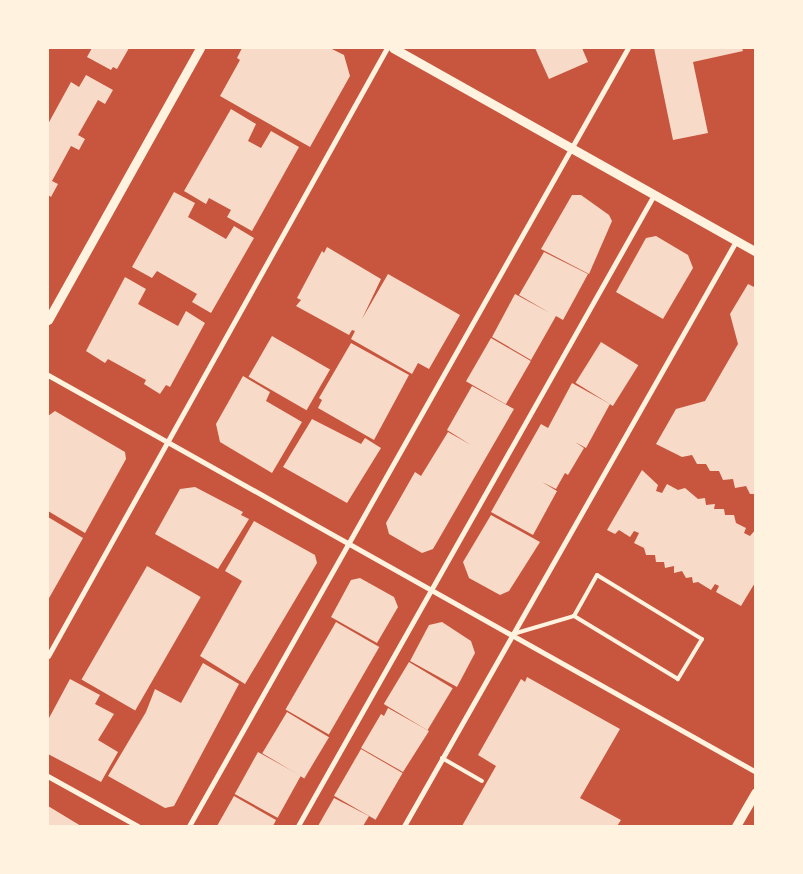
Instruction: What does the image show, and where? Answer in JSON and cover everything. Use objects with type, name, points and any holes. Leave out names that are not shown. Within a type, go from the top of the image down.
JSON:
[{"type":"street","points":[[48,320],[200,48]]},
{"type":"street","points":[[48,656],[387,48]]},
{"type":"street","points":[[393,48],[756,252]]},
{"type":"street","points":[[189,826],[628,48]]},
{"type":"street","points":[[298,826],[430,588],[654,194]]},
{"type":"street","points":[[404,826],[736,241]]},
{"type":"street","points":[[48,376],[756,772]]},
{"type":"street","points":[[48,776],[138,826]]},
{"type":"street","points":[[736,826],[756,792]]},
{"type":"lane","points":[[511,635],[574,616],[597,575],[702,639],[678,679],[574,616]]},
{"type":"lane","points":[[442,758],[482,781]]},
{"type":"building","points":[[92,48],[129,48],[117,69],[113,67],[111,70],[87,57]]},
{"type":"building","points":[[242,48],[330,48],[344,55],[350,76],[310,147],[220,96],[240,60],[237,58]]},
{"type":"building","points":[[535,48],[582,48],[588,62],[549,79]]},
{"type":"building","points":[[654,48],[742,48],[743,51],[693,62],[708,133],[673,140]]},
{"type":"building","points":[[86,75],[113,90],[105,104],[98,100],[78,135],[85,139],[79,150],[71,146],[52,181],[58,184],[51,197],[48,195],[48,124],[71,82],[79,87]]},
{"type":"building","points":[[231,109],[256,124],[248,141],[261,148],[271,131],[299,147],[252,231],[227,217],[231,210],[209,198],[206,204],[184,191]]},
{"type":"building","points":[[174,192],[195,203],[188,217],[226,239],[234,226],[254,238],[211,313],[192,302],[197,294],[157,271],[152,278],[132,267]]},
{"type":"building","points":[[572,195],[581,195],[609,215],[612,221],[589,274],[541,249]]},
{"type":"building","points":[[656,236],[688,255],[693,268],[663,319],[616,292],[646,238]]},
{"type":"building","points":[[327,247],[381,279],[362,319],[388,274],[460,315],[429,369],[418,363],[412,374],[351,339],[355,331],[352,330],[349,335],[296,306],[301,300],[297,298],[322,251],[324,253]]},
{"type":"building","points":[[544,252],[588,274],[563,320],[556,316],[531,360],[492,337],[515,294],[550,313],[519,295]]},
{"type":"building","points":[[125,277],[146,289],[138,304],[178,326],[186,311],[205,323],[170,387],[166,385],[160,394],[144,384],[146,380],[108,359],[105,363],[86,351]]},
{"type":"building","points":[[748,284],[756,288],[756,494],[750,494],[746,486],[735,488],[733,479],[723,480],[719,471],[710,471],[706,464],[697,464],[692,455],[682,457],[656,444],[676,409],[705,401],[738,344],[730,314]]},
{"type":"building","points":[[272,336],[330,370],[307,410],[248,377]]},
{"type":"building","points":[[491,338],[531,361],[506,404],[466,381]]},
{"type":"building","points":[[601,342],[638,365],[613,406],[576,383]]},
{"type":"building","points":[[351,343],[409,375],[374,440],[318,408],[322,400],[319,398]]},
{"type":"building","points":[[243,376],[270,392],[266,401],[302,422],[272,473],[220,442],[216,424]]},
{"type":"building","points":[[572,383],[610,404],[586,448],[575,442],[584,448],[568,475],[565,473],[556,489],[542,482],[557,491],[533,535],[491,512],[541,424],[548,428]]},
{"type":"building","points":[[472,386],[514,409],[433,549],[422,553],[389,534],[386,523],[415,472],[421,476],[448,432],[471,445],[447,430]]},
{"type":"building","points":[[55,411],[125,452],[126,459],[85,533],[48,511],[48,416]]},
{"type":"building","points":[[312,419],[361,444],[365,438],[381,448],[347,503],[283,467]]},
{"type":"building","points":[[642,470],[658,485],[656,491],[662,493],[667,484],[678,490],[685,488],[698,499],[705,498],[706,505],[715,504],[714,509],[724,509],[725,515],[734,515],[736,523],[746,528],[744,533],[750,536],[756,529],[756,581],[741,606],[716,592],[719,586],[715,584],[711,590],[698,582],[693,583],[692,577],[686,578],[682,571],[674,573],[674,566],[665,568],[664,562],[656,562],[655,555],[646,555],[644,548],[634,543],[639,533],[634,531],[630,537],[619,530],[615,534],[607,530]]},
{"type":"building","points":[[195,487],[243,512],[241,515],[249,519],[218,569],[155,534],[180,489]]},
{"type":"building","points":[[491,515],[540,542],[509,591],[500,595],[469,578],[463,562]]},
{"type":"building","points":[[48,517],[83,538],[48,600]]},
{"type":"building","points":[[254,521],[315,555],[317,563],[245,684],[200,656],[242,581],[225,571]]},
{"type":"building","points":[[147,566],[201,597],[135,710],[82,679]]},
{"type":"building","points":[[360,578],[394,597],[398,607],[377,643],[331,617],[351,580]]},
{"type":"building","points":[[336,622],[379,647],[329,734],[286,709]]},
{"type":"building","points":[[442,622],[471,641],[475,653],[457,687],[410,661],[429,625]]},
{"type":"building","points":[[409,662],[453,688],[427,730],[384,704]]},
{"type":"building","points":[[203,663],[239,684],[174,806],[165,808],[108,776],[146,712],[155,689],[181,703]]},
{"type":"building","points":[[527,677],[620,729],[580,798],[621,820],[617,826],[462,826],[496,766],[478,755],[521,679],[525,682]]},
{"type":"building","points":[[70,679],[100,695],[95,704],[114,714],[98,740],[118,752],[101,782],[48,754],[48,720]]},
{"type":"building","points":[[388,708],[429,731],[403,772],[361,748],[381,714],[384,716]]},
{"type":"building","points":[[287,712],[329,737],[304,778],[262,753]]},
{"type":"building","points":[[361,749],[403,773],[376,820],[334,796]]},
{"type":"building","points":[[258,752],[301,776],[278,818],[235,794]]},
{"type":"building","points":[[234,796],[276,820],[273,826],[217,826]]},
{"type":"building","points":[[334,798],[369,816],[363,826],[318,826]]},
{"type":"building","points":[[48,806],[81,826],[48,826]]}]
